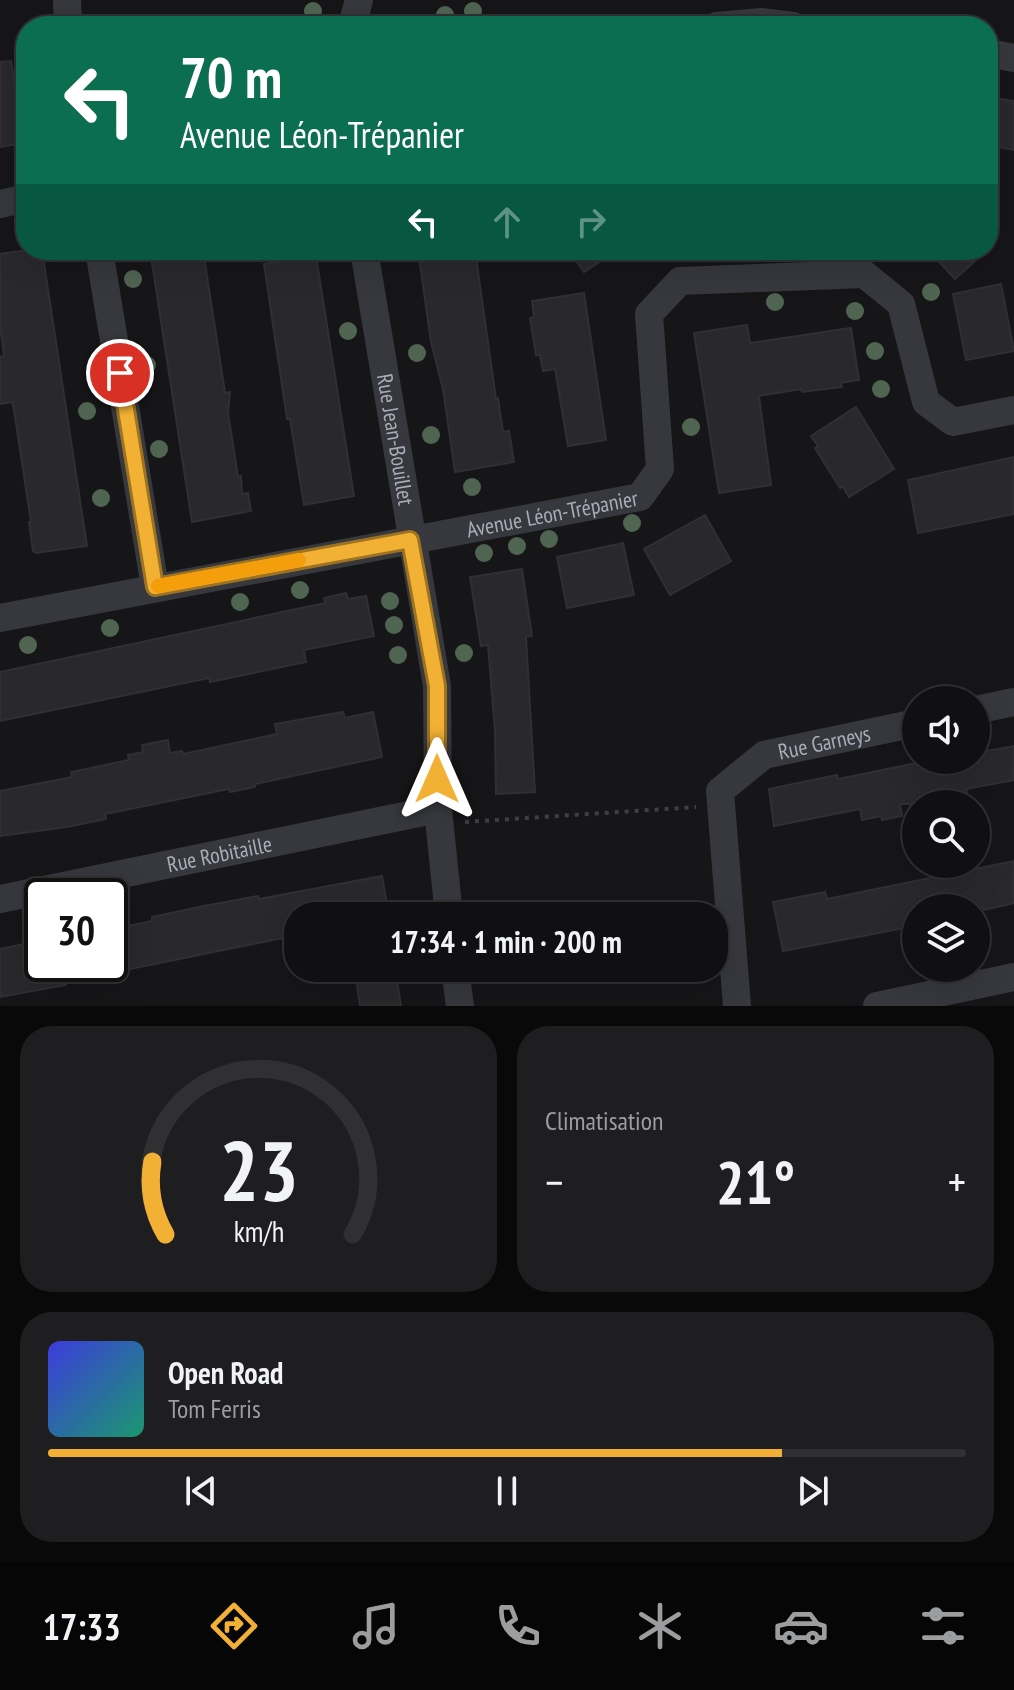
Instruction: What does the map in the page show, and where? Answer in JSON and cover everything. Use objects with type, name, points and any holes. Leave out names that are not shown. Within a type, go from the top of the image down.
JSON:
[{"type":"street","points":[[101,260],[155,587]]},
{"type":"street","name":"Rue Jean-Bouillet","points":[[366,260],[410,540],[437,686],[438,817],[447,902]]},
{"type":"street","name":"Avenue Léon-Trépanier","points":[[0,618],[640,497],[660,469],[649,314],[680,281],[864,274],[901,304],[926,402],[953,422],[1014,410]]},
{"type":"street","points":[[990,707],[1014,702]]},
{"type":"street","name":"Rue Garneys","points":[[721,805],[720,791],[764,755],[902,726]]},
{"type":"street","points":[[721,805],[737,1006]]},
{"type":"street","name":"Rue Robitaille","points":[[0,899],[438,817]]},
{"type":"street","points":[[877,1006],[1014,977]]},
{"type":"street","points":[[457,982],[460,1006]]},
{"type":"path","points":[[438,817],[721,805]]},
{"type":"building","points":[[11,61],[16,93],[16,144],[0,147],[0,62]]},
{"type":"building","points":[[998,99],[1014,101],[1014,150],[998,147]]},
{"type":"building","points":[[16,252],[16,260],[44,260],[87,546],[33,551],[14,410],[12,402],[0,404],[0,357],[4,356],[0,324],[0,254]]},
{"type":"building","points":[[152,260],[205,260],[225,393],[230,392],[228,413],[238,477],[241,476],[242,494],[248,493],[251,511],[192,522]]},
{"type":"building","points":[[317,260],[354,496],[304,505],[290,419],[287,419],[264,264]]},
{"type":"building","points":[[419,260],[476,260],[496,399],[503,432],[509,431],[514,462],[455,472],[443,389],[431,342]]},
{"type":"building","points":[[576,260],[602,260],[584,272]]},
{"type":"building","points":[[937,260],[976,260],[955,279]]},
{"type":"building","points":[[1001,284],[1014,351],[966,360],[953,294]]},
{"type":"building","points":[[584,293],[606,440],[568,446],[555,369],[543,371],[540,355],[536,355],[530,318],[534,317],[532,301]]},
{"type":"building","points":[[747,325],[750,343],[851,328],[859,380],[840,383],[842,387],[802,392],[801,389],[759,396],[771,485],[719,493],[694,333]]},
{"type":"building","points":[[856,407],[894,469],[849,497],[815,448],[818,446],[811,436]]},
{"type":"building","points":[[1014,457],[1014,514],[918,533],[908,480]]},
{"type":"building","points":[[705,515],[731,561],[670,595],[644,549]]},
{"type":"building","points":[[623,543],[634,595],[567,608],[557,557]]},
{"type":"building","points":[[522,569],[532,636],[526,637],[535,792],[496,794],[488,645],[481,646],[470,577]]},
{"type":"building","points":[[346,593],[348,599],[366,596],[374,636],[304,650],[306,662],[210,682],[209,678],[0,721],[0,672],[325,603],[324,598]]},
{"type":"building","points":[[343,712],[345,718],[373,712],[382,757],[255,784],[255,787],[230,792],[229,789],[105,814],[106,819],[0,836],[0,791],[72,777],[71,772],[129,760],[128,755],[143,752],[142,745],[168,740],[170,753],[182,751],[183,754],[277,734],[275,724]]},
{"type":"building","points":[[1014,746],[1014,780],[966,790],[902,790],[902,816],[882,820],[881,816],[862,820],[860,809],[774,826],[769,789],[902,766],[902,774],[990,774],[990,750]]},
{"type":"building","points":[[1014,861],[1014,903],[990,909],[990,894],[902,894],[902,929],[783,951],[773,902],[825,892],[827,899],[930,878],[990,878],[990,866]]},
{"type":"building","points":[[382,876],[387,902],[284,902],[284,938],[128,969],[128,926],[152,921],[152,917],[204,906],[258,896],[259,899]]},
{"type":"building","points":[[24,944],[24,982],[66,982],[66,985],[0,997],[0,949]]},
{"type":"building","points":[[356,982],[397,982],[401,1006],[360,1006]]},
{"type":"slow traffic","points":[[158,586],[299,560]]},
{"type":"route","points":[[120,373],[155,587],[410,540],[437,686],[437,779]]}]
